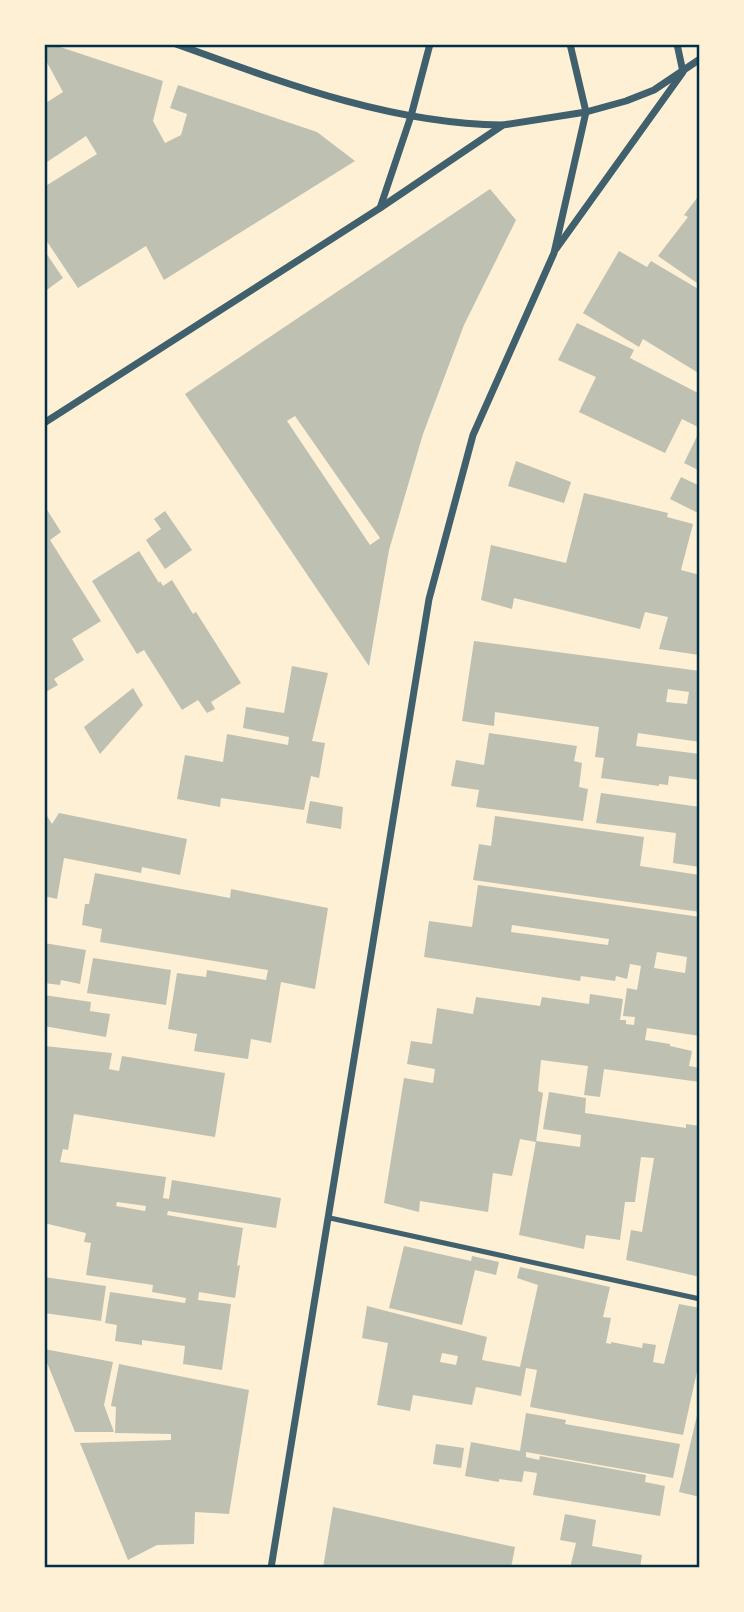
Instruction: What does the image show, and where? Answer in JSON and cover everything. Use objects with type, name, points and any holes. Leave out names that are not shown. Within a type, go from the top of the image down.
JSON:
[{"type":"street","points":[[176,44],[366,106],[462,124],[503,125],[586,112],[654,90],[700,59]]},
{"type":"street","points":[[380,208],[411,116],[430,44]]},
{"type":"street","points":[[271,1568],[429,599],[473,435],[554,253],[586,112],[570,44]]},
{"type":"street","points":[[554,253],[683,72],[677,44]]},
{"type":"street","points":[[44,423],[380,208],[503,125]]},
{"type":"lane","points":[[330,1218],[700,1299]]},
{"type":"building","points":[[44,44],[163,81],[153,121],[165,143],[181,135],[187,114],[170,108],[178,85],[317,132],[355,161],[164,280],[146,246],[78,288],[44,237],[44,187],[97,154],[86,136],[44,164],[44,104],[63,92],[44,57]]},
{"type":"building","points":[[490,189],[516,220],[464,325],[423,434],[389,550],[369,666],[185,394]],"holes":[[[295,416],[380,538],[370,545],[287,421]]]},
{"type":"building","points":[[700,194],[700,285],[658,256],[688,217],[684,215]]},
{"type":"building","points":[[44,250],[63,278],[44,292]]},
{"type":"building","points":[[619,251],[647,267],[651,261],[700,290],[700,374],[643,339],[639,347],[583,313]]},
{"type":"building","points":[[577,323],[634,350],[630,358],[700,394],[700,428],[682,419],[665,453],[579,412],[596,377],[558,360]]},
{"type":"building","points":[[700,430],[700,471],[684,463]]},
{"type":"building","points":[[516,461],[571,482],[564,503],[508,486]]},
{"type":"building","points":[[681,477],[700,486],[700,514],[670,499]]},
{"type":"building","points":[[584,493],[668,513],[667,517],[693,524],[681,570],[700,575],[699,655],[659,649],[668,617],[645,612],[640,629],[514,598],[512,609],[481,600],[491,545],[566,563]]},
{"type":"building","points":[[44,505],[61,532],[50,540],[101,621],[72,639],[84,660],[54,679],[58,685],[44,693]]},
{"type":"building","points":[[165,511],[192,550],[165,569],[146,540],[161,529],[154,519]]},
{"type":"building","points":[[139,551],[159,583],[160,581],[163,586],[172,580],[193,614],[196,612],[241,683],[211,702],[215,709],[207,713],[198,700],[182,710],[144,650],[137,654],[92,581]]},
{"type":"building","points":[[474,641],[700,671],[700,742],[638,733],[636,746],[700,754],[700,780],[669,776],[668,785],[659,786],[601,778],[604,758],[595,757],[599,727],[495,712],[494,726],[462,721]],"holes":[[[668,689],[689,692],[687,704],[666,702]]]},
{"type":"building","points":[[292,666],[328,673],[312,741],[325,743],[319,778],[311,776],[304,810],[221,798],[220,807],[177,799],[185,755],[223,762],[227,734],[288,745],[289,737],[243,728],[246,707],[284,713]]},
{"type":"building","points":[[133,688],[143,705],[100,754],[84,727]]},
{"type":"building","points":[[489,733],[577,746],[574,761],[582,763],[579,787],[588,789],[583,821],[476,807],[479,790],[451,786],[456,760],[484,765]]},
{"type":"building","points":[[601,793],[700,807],[700,867],[673,863],[676,833],[596,823]]},
{"type":"building","points":[[310,801],[343,807],[341,829],[306,823]]},
{"type":"building","points":[[44,811],[52,824],[59,813],[187,839],[180,875],[142,867],[141,873],[64,858],[57,899],[44,896]]},
{"type":"building","points":[[495,816],[644,837],[640,866],[700,875],[700,912],[473,880],[479,844],[491,846]]},
{"type":"building","points":[[95,873],[230,898],[231,889],[328,908],[315,989],[281,982],[271,1043],[251,1039],[248,1059],[194,1051],[197,1034],[168,1029],[177,973],[206,977],[207,970],[266,980],[268,970],[100,942],[102,929],[82,925],[85,904],[89,904]]},
{"type":"building","points":[[478,885],[700,917],[700,1036],[647,1028],[645,1040],[692,1051],[689,1066],[700,1068],[700,1082],[604,1069],[600,1097],[584,1095],[588,1066],[541,1060],[538,1091],[543,1093],[536,1142],[520,1139],[512,1176],[493,1173],[488,1212],[420,1201],[419,1212],[384,1203],[404,1078],[433,1083],[435,1069],[407,1064],[411,1041],[432,1044],[437,1008],[473,1014],[476,997],[540,1006],[542,997],[589,1004],[590,994],[623,999],[620,1020],[634,1025],[635,1017],[623,1016],[627,988],[637,990],[641,966],[630,964],[627,979],[616,976],[615,981],[581,976],[580,981],[424,957],[429,921],[472,927]],"holes":[[[512,925],[609,939],[608,945],[511,932]],[[657,952],[687,957],[685,973],[654,968]]]},
{"type":"building","points":[[44,943],[86,950],[80,984],[61,980],[60,985],[44,983]]},
{"type":"building","points":[[93,958],[171,970],[166,1005],[87,993]]},
{"type":"building","points":[[44,995],[91,1002],[90,1011],[110,1014],[106,1037],[44,1026]]},
{"type":"building","points":[[44,1046],[112,1053],[109,1069],[119,1071],[122,1056],[225,1073],[215,1137],[74,1114],[68,1150],[63,1149],[60,1162],[166,1177],[163,1198],[169,1199],[172,1180],[281,1198],[276,1228],[168,1211],[167,1215],[243,1228],[235,1298],[199,1292],[198,1300],[231,1304],[222,1370],[183,1364],[185,1346],[142,1340],[142,1345],[115,1341],[117,1325],[105,1323],[110,1292],[185,1303],[186,1298],[152,1292],[153,1285],[86,1275],[91,1243],[84,1242],[86,1233],[44,1223]],"holes":[[[117,1202],[146,1206],[145,1211],[116,1206]]]},
{"type":"building","points":[[549,1092],[586,1098],[585,1113],[686,1128],[686,1124],[700,1126],[700,1277],[626,1260],[631,1230],[642,1232],[654,1158],[641,1157],[635,1202],[625,1202],[620,1240],[586,1235],[584,1249],[519,1235],[536,1141],[580,1147],[581,1135],[543,1129]]},
{"type":"building","points":[[404,1246],[471,1261],[472,1256],[499,1262],[496,1275],[475,1270],[462,1325],[389,1308]]},
{"type":"building","points":[[520,1267],[610,1287],[603,1317],[611,1318],[606,1343],[642,1348],[643,1343],[656,1345],[653,1362],[664,1364],[679,1304],[700,1308],[700,1358],[683,1435],[530,1407],[537,1370],[526,1368],[521,1396],[476,1387],[472,1405],[413,1395],[410,1411],[377,1405],[388,1343],[362,1338],[367,1306],[487,1337],[482,1360],[520,1367],[538,1285],[517,1278]],"holes":[[[442,1353],[458,1356],[456,1365],[440,1362]]]},
{"type":"building","points":[[44,1277],[106,1286],[101,1321],[44,1313]]},
{"type":"building","points":[[44,1349],[113,1362],[104,1405],[114,1432],[75,1432]]},
{"type":"building","points":[[119,1364],[249,1390],[229,1514],[195,1512],[194,1544],[157,1545],[128,1560],[80,1443],[171,1440],[171,1434],[115,1433],[116,1407],[111,1406]]},
{"type":"building","points":[[700,1408],[700,1497],[679,1492]]},
{"type":"building","points":[[526,1413],[566,1420],[565,1424],[680,1444],[673,1478],[526,1452],[526,1457],[539,1460],[540,1456],[646,1475],[645,1482],[665,1486],[660,1516],[533,1495],[537,1473],[524,1471],[522,1482],[499,1479],[499,1482],[465,1476],[471,1442],[520,1451]]},
{"type":"building","points":[[436,1444],[464,1448],[461,1468],[433,1464]]},
{"type":"building","points":[[333,1507],[515,1547],[511,1568],[323,1568]]},
{"type":"building","points":[[565,1514],[596,1520],[592,1546],[642,1555],[640,1568],[570,1568],[576,1543],[560,1540]]}]
